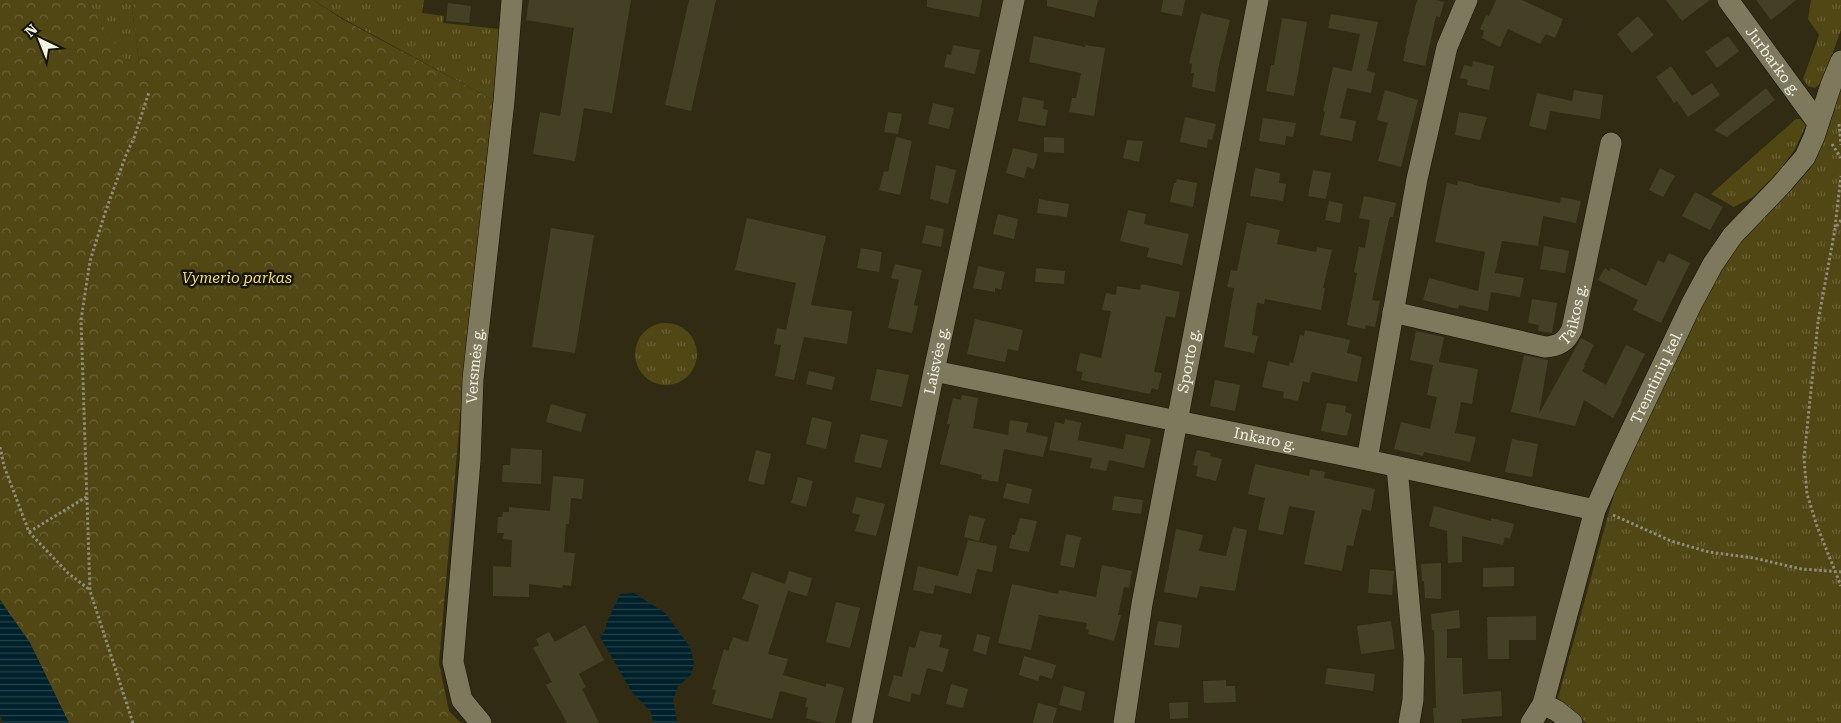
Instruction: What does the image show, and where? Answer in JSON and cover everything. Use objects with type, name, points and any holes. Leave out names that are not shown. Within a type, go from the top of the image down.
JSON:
[{"type":"street","name":"Versmės g.","points":[[481,723],[462,700],[454,662],[470,461],[473,379],[504,101],[512,0]]},
{"type":"street","name":"Laisvės g.","points":[[862,723],[934,371],[1014,0]]},
{"type":"street","name":"Sporto g.","points":[[1124,723],[1142,604],[1258,0]]},
{"type":"street","points":[[1367,460],[1417,179],[1447,47],[1467,0]]},
{"type":"street","name":"Jurbarko g.","points":[[1728,0],[1818,123]]},
{"type":"street","name":"Tremtinių kel.","points":[[1531,723],[1543,704],[1595,510],[1682,322],[1712,264],[1733,235],[1781,186],[1805,157],[1841,61]]},
{"type":"street","name":"Taikos g.","points":[[1393,312],[1545,347],[1557,346],[1567,340],[1572,330],[1611,143]]},
{"type":"street","name":"Inkaro g.","points":[[934,371],[1367,460],[1595,510]]},
{"type":"street","points":[[1397,467],[1414,658],[1413,700],[1408,723]]},
{"type":"street","points":[[1543,704],[1557,711],[1572,723]]},
{"type":"path","points":[[133,723],[90,591],[81,320],[88,271],[105,213],[126,154],[134,138],[148,92]]},
{"type":"path","points":[[1841,176],[1835,229],[1818,322],[1804,458],[1807,494],[1817,526],[1841,586]]},
{"type":"path","points":[[1835,229],[1841,220]]},
{"type":"path","points":[[0,447],[4,466],[29,532],[68,573],[90,591]]},
{"type":"path","points":[[29,532],[88,496]]},
{"type":"path","points":[[1595,510],[1613,514],[1671,541],[1709,552],[1754,558],[1801,569],[1841,572]]},
{"type":"green space","name":"Vymerio parkas","points":[[0,0],[87,0],[129,66],[139,62],[132,8],[135,0],[313,0],[342,19],[493,100],[461,406],[439,663],[449,711],[461,723],[69,723],[30,643],[0,600]]},
{"type":"green space","points":[[87,0],[135,0],[132,8],[139,62],[129,67]]},
{"type":"green space","points":[[313,0],[424,0],[422,13],[444,16],[443,23],[500,29],[493,100],[342,18]]},
{"type":"green space","points":[[1811,0],[1841,0],[1841,30],[1822,82],[1815,88],[1808,86],[1803,79],[1819,35],[1808,19]]},
{"type":"green space","points":[[1841,86],[1841,723],[1586,723],[1558,698],[1610,508],[1621,475],[1717,275]]},
{"type":"green space","points":[[1796,119],[1800,119],[1806,125],[1795,149],[1780,170],[1753,197],[1734,207],[1711,194]]},
{"type":"green space","points":[[666,323],[678,325],[688,332],[695,342],[697,354],[695,366],[688,376],[678,383],[666,385],[654,383],[644,376],[637,366],[635,354],[637,342],[644,332],[654,325]]},
{"type":"water","points":[[634,593],[665,613],[690,647],[694,663],[691,675],[678,686],[673,700],[676,723],[653,723],[651,712],[632,692],[600,637],[606,629],[606,624],[620,594]]},
{"type":"water","points":[[0,600],[30,643],[69,723],[3,723],[0,714]]},
{"type":"building","points":[[529,0],[631,0],[612,113],[584,108],[575,161],[533,154],[540,112],[560,116],[574,28],[526,20]]},
{"type":"building","points":[[689,0],[716,0],[691,111],[665,105]]},
{"type":"building","points":[[927,0],[982,0],[979,17],[927,7]]},
{"type":"building","points":[[1047,0],[1098,0],[1094,17],[1047,6]]},
{"type":"building","points":[[1163,0],[1185,0],[1182,16],[1161,12]]},
{"type":"building","points":[[1417,0],[1444,2],[1440,17],[1436,16],[1425,66],[1403,61]]},
{"type":"building","points":[[1496,0],[1522,0],[1563,19],[1555,38],[1546,34],[1540,44],[1508,29],[1500,47],[1482,38],[1484,31],[1480,29],[1486,15],[1489,16]]},
{"type":"building","points":[[1666,0],[1710,0],[1682,21]]},
{"type":"building","points":[[1756,0],[1796,0],[1771,20]]},
{"type":"building","points":[[448,3],[471,6],[469,23],[446,21]]},
{"type":"building","points":[[1201,13],[1230,20],[1218,69],[1215,92],[1192,87],[1194,73],[1191,73],[1192,64],[1189,63]]},
{"type":"building","points":[[1331,14],[1378,22],[1367,71],[1375,73],[1371,93],[1347,88],[1340,118],[1356,121],[1352,141],[1320,135],[1325,112],[1323,111],[1333,67],[1352,71],[1360,34],[1328,28]]},
{"type":"building","points":[[1638,16],[1654,35],[1632,53],[1617,34]]},
{"type":"building","points":[[1282,18],[1307,22],[1294,96],[1266,91],[1271,65],[1274,65]]},
{"type":"building","points":[[1034,36],[1085,47],[1085,45],[1105,48],[1094,116],[1069,112],[1072,98],[1076,98],[1081,73],[1029,62]]},
{"type":"building","points":[[1728,36],[1739,51],[1717,68],[1705,52]]},
{"type":"building","points":[[953,45],[980,50],[975,74],[944,67],[947,54],[951,55]]},
{"type":"building","points":[[1473,61],[1494,66],[1489,90],[1467,85],[1468,80],[1460,78],[1464,65],[1472,67]]},
{"type":"building","points":[[1671,66],[1692,96],[1712,83],[1720,95],[1688,117],[1677,101],[1674,103],[1656,77]]},
{"type":"building","points":[[1766,88],[1775,100],[1727,137],[1714,130]]},
{"type":"building","points":[[1385,90],[1418,100],[1401,167],[1378,161],[1388,123],[1377,120]]},
{"type":"building","points":[[1574,90],[1603,95],[1600,119],[1550,111],[1546,130],[1529,126],[1537,93],[1572,101]]},
{"type":"building","points":[[1023,97],[1044,101],[1043,109],[1048,110],[1045,126],[1018,121]]},
{"type":"building","points":[[933,103],[954,108],[949,129],[928,124]]},
{"type":"building","points":[[888,112],[902,114],[898,134],[884,132]]},
{"type":"building","points":[[1459,112],[1487,117],[1480,140],[1455,135]]},
{"type":"building","points":[[1185,117],[1216,124],[1212,140],[1208,139],[1207,148],[1180,142]]},
{"type":"building","points":[[1263,118],[1296,123],[1293,137],[1286,136],[1285,145],[1259,141]]},
{"type":"building","points":[[896,137],[912,141],[900,195],[879,190],[884,171],[888,172]]},
{"type":"building","points":[[1044,137],[1064,138],[1064,153],[1044,152]]},
{"type":"building","points":[[1127,140],[1143,141],[1139,162],[1123,158]]},
{"type":"building","points":[[1013,148],[1038,154],[1034,169],[1027,167],[1024,178],[1006,173]]},
{"type":"building","points":[[936,165],[956,170],[948,204],[930,199]]},
{"type":"building","points":[[1255,168],[1280,173],[1279,183],[1286,184],[1283,201],[1250,196]]},
{"type":"building","points":[[1660,168],[1675,176],[1663,197],[1649,190]]},
{"type":"building","points":[[1313,170],[1331,173],[1326,199],[1308,196]]},
{"type":"building","points":[[1177,179],[1197,183],[1193,207],[1170,202],[1174,183],[1176,183]]},
{"type":"building","points":[[1458,181],[1560,203],[1561,197],[1581,201],[1576,223],[1543,216],[1538,246],[1502,241],[1495,273],[1524,278],[1520,297],[1491,292],[1488,311],[1459,305],[1458,309],[1423,300],[1429,278],[1478,291],[1485,252],[1435,242],[1447,183],[1457,185]]},
{"type":"building","points":[[1695,192],[1723,207],[1710,230],[1682,216]]},
{"type":"building","points":[[1364,196],[1396,203],[1393,217],[1390,217],[1388,224],[1372,300],[1380,301],[1375,327],[1366,325],[1365,329],[1347,325],[1357,273],[1354,272],[1359,247],[1365,248],[1370,220],[1359,218]]},
{"type":"building","points":[[1039,199],[1069,204],[1067,217],[1037,213]]},
{"type":"building","points":[[1329,201],[1343,204],[1340,223],[1325,220]]},
{"type":"building","points":[[1128,210],[1146,214],[1144,224],[1189,234],[1182,265],[1147,257],[1149,248],[1120,241]]},
{"type":"building","points":[[998,214],[1018,219],[1014,239],[993,234]]},
{"type":"building","points":[[747,218],[826,236],[811,305],[852,311],[847,344],[804,337],[794,380],[775,376],[781,345],[774,344],[777,328],[786,330],[796,283],[735,270]]},
{"type":"building","points":[[1247,223],[1280,230],[1277,244],[1316,252],[1317,247],[1332,250],[1323,288],[1325,288],[1321,310],[1265,299],[1264,304],[1257,303],[1252,335],[1258,336],[1254,353],[1224,347],[1234,288],[1227,287],[1231,270],[1237,271]]},
{"type":"building","points":[[926,225],[944,229],[941,247],[922,243]]},
{"type":"building","points":[[551,228],[594,235],[575,353],[532,347]]},
{"type":"building","points":[[1544,246],[1569,251],[1565,273],[1540,269]]},
{"type":"building","points":[[861,248],[882,252],[879,272],[857,268]]},
{"type":"building","points":[[1669,253],[1690,263],[1661,323],[1633,310],[1638,300],[1598,280],[1605,268],[1609,271],[1611,268],[1646,286],[1658,260],[1664,263]]},
{"type":"building","points":[[895,264],[922,270],[914,305],[918,306],[912,333],[888,328],[899,280],[891,278]]},
{"type":"building","points":[[978,266],[1005,272],[1001,289],[995,288],[995,292],[973,288]]},
{"type":"building","points":[[1036,268],[1065,271],[1064,284],[1035,282]]},
{"type":"building","points":[[1141,284],[1180,292],[1175,318],[1166,316],[1154,372],[1162,373],[1158,390],[1152,388],[1150,394],[1081,380],[1083,372],[1076,371],[1080,353],[1101,358],[1111,311],[1102,310],[1106,293],[1116,295],[1117,286],[1140,290]]},
{"type":"building","points":[[1532,299],[1557,303],[1552,333],[1538,331],[1539,325],[1528,323]]},
{"type":"building","points":[[975,319],[1023,330],[1018,351],[1008,349],[1005,362],[967,354]]},
{"type":"building","points":[[1305,330],[1350,340],[1347,353],[1362,357],[1357,382],[1312,372],[1309,383],[1303,381],[1298,401],[1283,398],[1284,392],[1262,387],[1268,361],[1289,366],[1290,362],[1293,363],[1300,335],[1304,336]]},
{"type":"building","points":[[1416,331],[1444,337],[1439,362],[1478,369],[1472,404],[1461,402],[1455,433],[1476,437],[1470,462],[1424,452],[1423,456],[1394,449],[1401,422],[1430,429],[1437,397],[1427,395],[1433,365],[1410,360]]},
{"type":"building","points":[[1581,338],[1594,345],[1582,371],[1606,385],[1626,345],[1645,354],[1613,418],[1584,400],[1575,426],[1511,412],[1524,355],[1548,360],[1539,414]]},
{"type":"building","points":[[877,369],[909,375],[902,407],[870,400]]},
{"type":"building","points":[[809,371],[835,377],[832,390],[806,384]]},
{"type":"building","points":[[1215,380],[1240,385],[1235,411],[1210,406]]},
{"type":"building","points":[[962,395],[978,398],[973,428],[1008,435],[1010,420],[1028,423],[1026,432],[1048,437],[1043,457],[1004,449],[998,482],[981,479],[982,475],[940,464],[950,424],[947,424],[953,398],[961,400]]},
{"type":"building","points":[[1327,403],[1346,406],[1345,412],[1352,414],[1347,436],[1321,431]]},
{"type":"building","points":[[551,404],[586,414],[581,432],[546,422]]},
{"type":"building","points":[[812,417],[832,422],[826,449],[806,444]]},
{"type":"building","points":[[1065,419],[1081,423],[1078,440],[1123,449],[1126,434],[1151,439],[1144,468],[1109,460],[1106,471],[1090,468],[1092,458],[1049,450],[1055,422],[1064,424]]},
{"type":"building","points":[[861,434],[888,440],[881,468],[854,462]]},
{"type":"building","points":[[1512,439],[1538,444],[1532,477],[1505,472]]},
{"type":"building","points":[[511,448],[542,450],[541,484],[502,482],[503,465],[510,465]]},
{"type":"building","points":[[756,450],[771,454],[764,485],[748,481]]},
{"type":"building","points":[[1197,450],[1211,453],[1210,456],[1222,459],[1216,481],[1196,476],[1198,466],[1193,465]]},
{"type":"building","points":[[1255,464],[1309,476],[1310,469],[1325,472],[1324,478],[1375,489],[1371,511],[1362,509],[1353,546],[1347,545],[1342,571],[1304,564],[1315,511],[1289,506],[1283,535],[1258,530],[1265,498],[1248,494]]},
{"type":"building","points":[[553,476],[584,479],[582,499],[571,498],[569,524],[566,524],[564,552],[575,553],[571,586],[563,585],[562,588],[529,584],[529,597],[493,596],[493,566],[511,567],[512,540],[503,539],[504,533],[497,533],[498,517],[502,517],[503,512],[509,512],[509,507],[550,511]]},
{"type":"building","points":[[798,477],[813,481],[806,507],[791,503]]},
{"type":"building","points":[[1007,483],[1032,489],[1029,504],[1003,498]]},
{"type":"building","points":[[1114,496],[1143,500],[1141,514],[1112,510]]},
{"type":"building","points":[[856,497],[885,504],[876,536],[855,531],[860,515],[852,513]]},
{"type":"building","points":[[1434,506],[1491,521],[1491,518],[1514,524],[1510,539],[1505,537],[1503,545],[1462,536],[1462,562],[1448,563],[1447,531],[1429,526]]},
{"type":"building","points":[[969,515],[985,519],[979,541],[964,537]]},
{"type":"building","points":[[1020,518],[1037,521],[1029,552],[1009,548],[1012,535],[1015,535]]},
{"type":"building","points":[[1233,527],[1247,530],[1235,591],[1200,586],[1197,598],[1164,592],[1176,529],[1203,535],[1199,551],[1226,556]]},
{"type":"building","points":[[1066,534],[1081,537],[1074,568],[1060,565]]},
{"type":"building","points":[[968,540],[997,546],[992,572],[977,569],[971,594],[935,585],[933,594],[913,590],[918,566],[958,576]]},
{"type":"building","points":[[1441,563],[1441,599],[1425,598],[1421,564]]},
{"type":"building","points":[[1102,565],[1132,571],[1129,588],[1124,587],[1118,615],[1121,615],[1114,641],[1088,634],[1089,630],[1086,629],[1087,623],[1039,615],[1031,650],[998,643],[1012,584],[1058,594],[1059,590],[1096,597]]},
{"type":"building","points":[[1514,567],[1514,586],[1483,587],[1483,568]]},
{"type":"building","points":[[1370,569],[1394,571],[1392,595],[1368,593]]},
{"type":"building","points":[[789,571],[812,578],[807,596],[788,591],[768,654],[788,659],[783,675],[826,687],[826,683],[844,688],[835,723],[823,723],[806,718],[808,707],[805,707],[807,698],[780,691],[772,719],[712,704],[716,690],[712,689],[724,649],[728,651],[733,637],[748,642],[759,605],[742,599],[752,572],[785,584]]},
{"type":"building","points":[[836,602],[860,608],[850,648],[826,642]]},
{"type":"building","points":[[1459,610],[1460,628],[1447,629],[1447,658],[1462,658],[1463,694],[1501,691],[1502,716],[1461,719],[1462,723],[1434,723],[1433,708],[1436,708],[1434,630],[1432,630],[1431,614]]},
{"type":"building","points":[[1536,616],[1536,640],[1509,640],[1509,659],[1488,659],[1487,617]]},
{"type":"building","points":[[1158,621],[1182,625],[1179,648],[1154,645]]},
{"type":"building","points":[[1391,621],[1395,649],[1361,654],[1357,626]]},
{"type":"building","points":[[585,625],[604,660],[579,674],[586,687],[582,689],[599,723],[567,723],[546,685],[552,682],[533,648],[539,645],[536,639],[549,632],[555,642]]},
{"type":"building","points":[[920,631],[942,635],[939,647],[949,649],[943,672],[927,668],[920,695],[912,693],[910,702],[888,696],[894,675],[902,677],[909,647],[915,648]]},
{"type":"building","points":[[977,634],[990,637],[986,655],[973,651]]},
{"type":"building","points":[[1024,656],[1056,665],[1052,679],[1040,675],[1038,681],[1019,675]]},
{"type":"building","points":[[1327,668],[1375,674],[1373,691],[1325,684]]},
{"type":"building","points":[[1226,680],[1226,686],[1235,686],[1236,702],[1204,703],[1203,681]]},
{"type":"building","points":[[951,684],[968,689],[963,708],[946,704]]},
{"type":"building","points":[[1064,686],[1085,692],[1081,711],[1059,705]]},
{"type":"building","points":[[1188,702],[1188,718],[1170,719],[1169,703]]},
{"type":"building","points":[[1038,703],[1057,708],[1053,723],[1033,723]]}]
